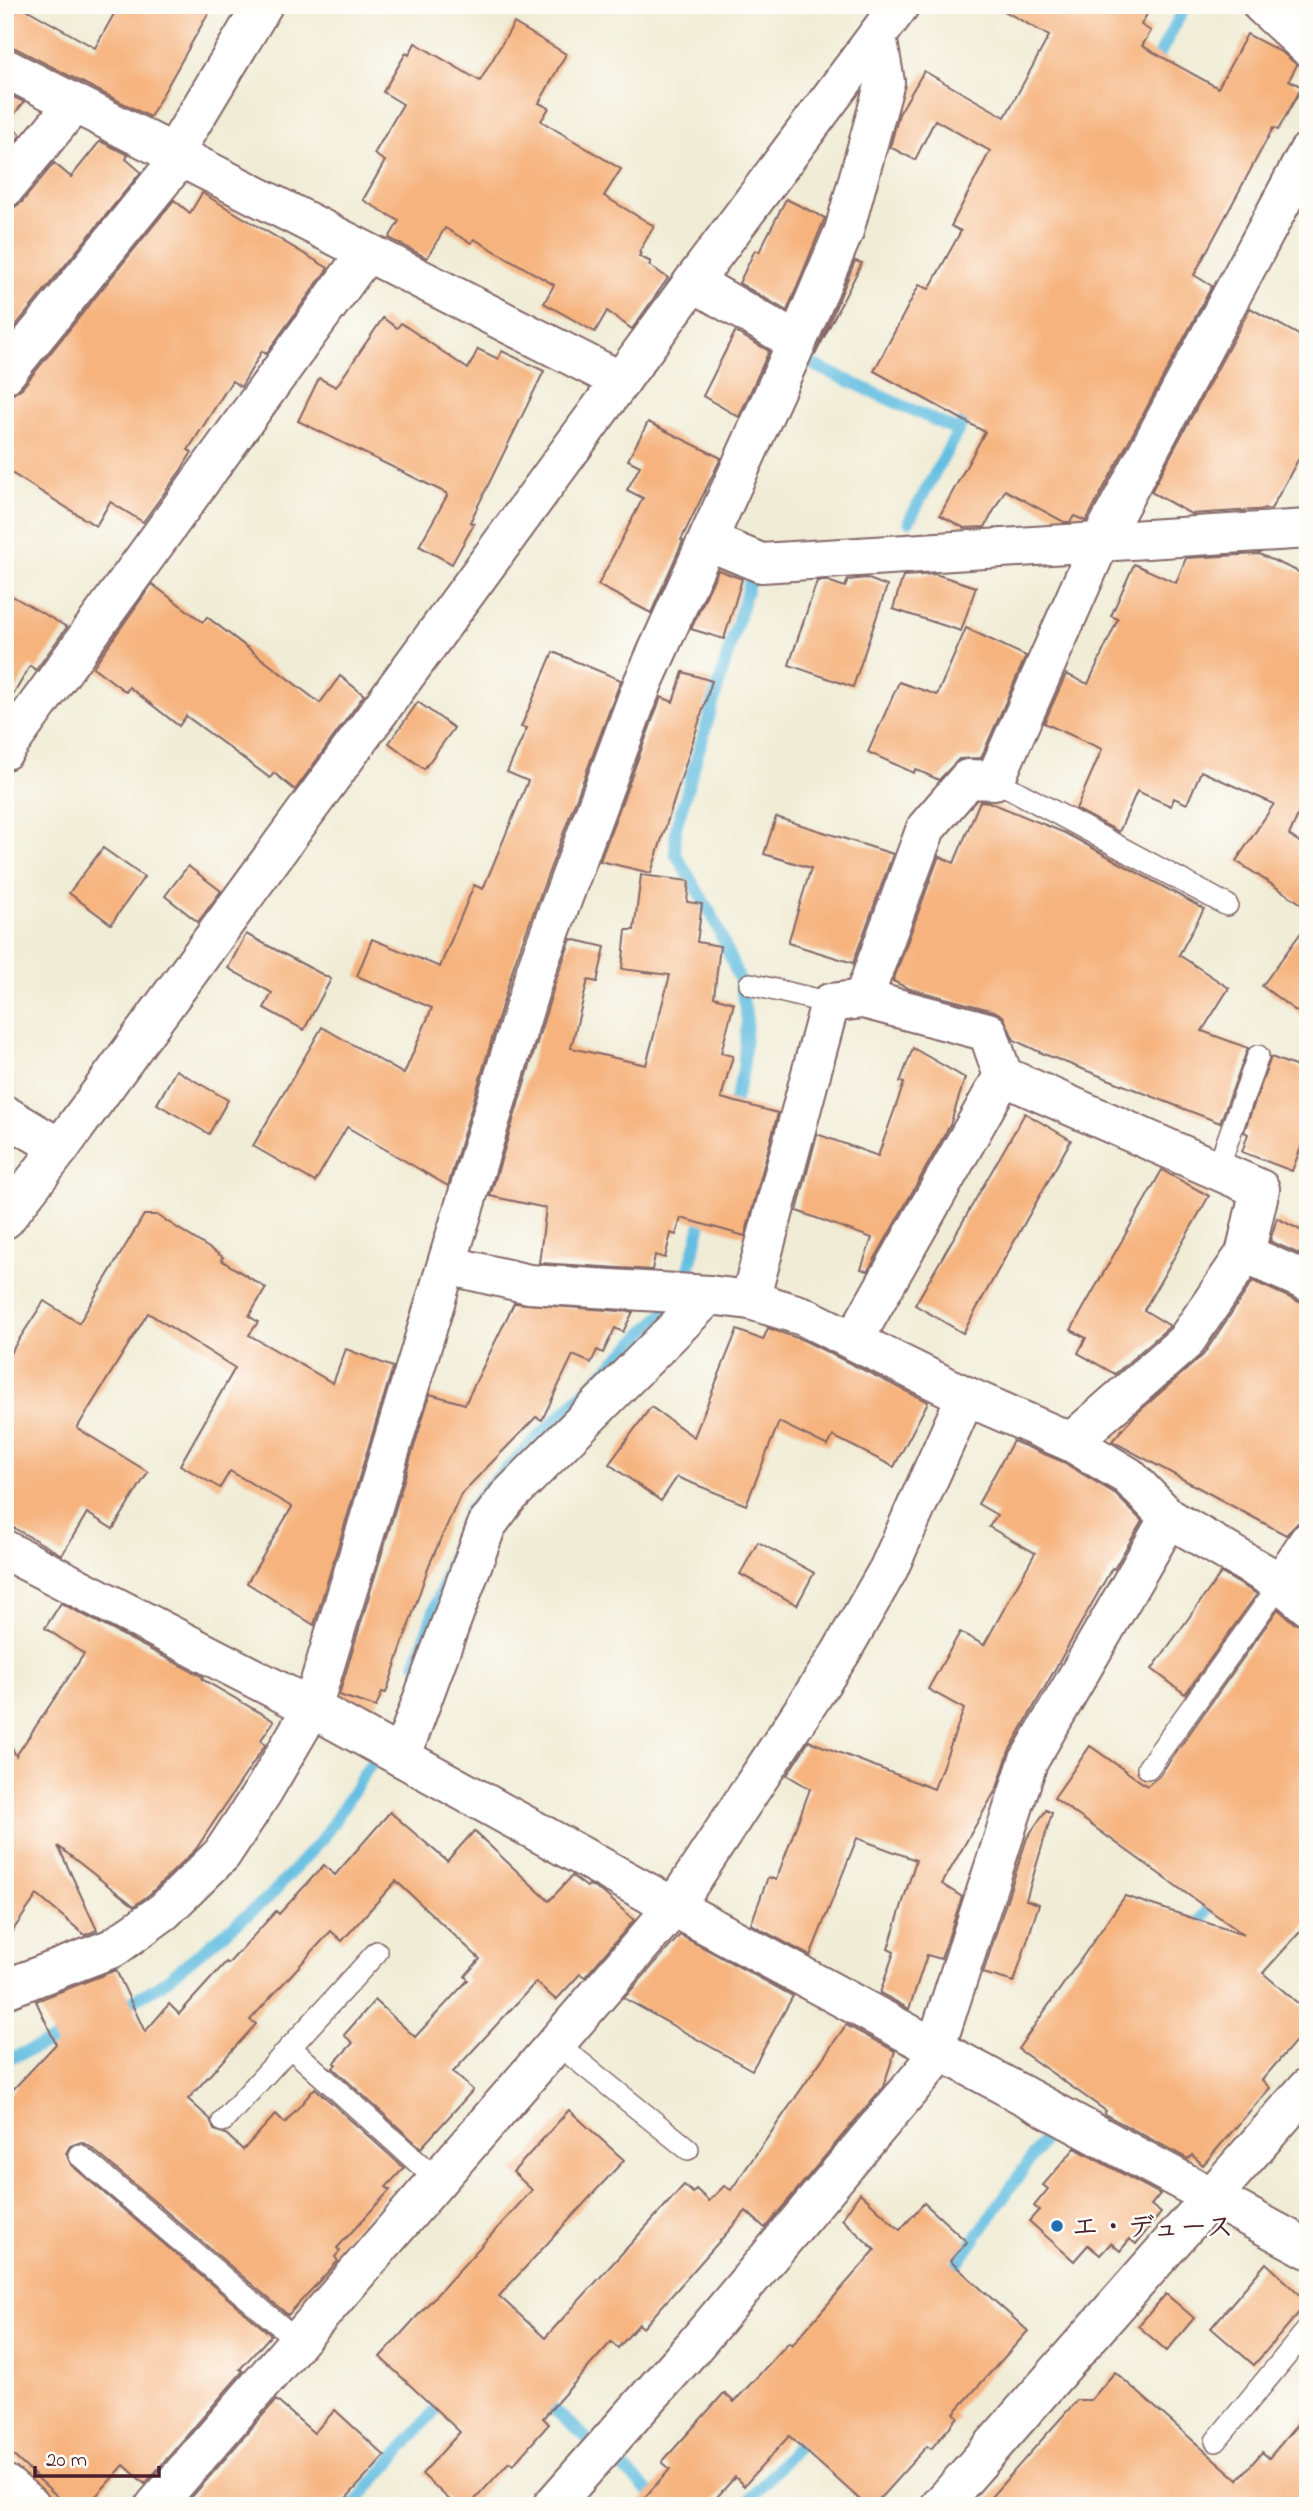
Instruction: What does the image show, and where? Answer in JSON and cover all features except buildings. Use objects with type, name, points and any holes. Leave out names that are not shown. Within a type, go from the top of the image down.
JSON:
[{"type":"street","points":[[5,374],[177,156],[263,5]]},
{"type":"street","points":[[5,1219],[60,1149],[693,282],[900,5]]},
{"type":"street","points":[[1262,5],[1308,47]]},
{"type":"street","points":[[5,1989],[113,1948],[164,1911],[222,1854],[264,1790],[312,1708],[536,970],[643,683],[797,342],[844,231],[885,82],[877,36]]},
{"type":"street","points":[[5,68],[621,381]]},
{"type":"street","points":[[5,188],[74,104]]},
{"type":"street","points":[[750,1300],[847,1001],[926,828],[968,779],[995,780],[1100,542],[1308,152]]},
{"type":"street","points":[[5,750],[366,253]]},
{"type":"street","points":[[693,282],[797,342]]},
{"type":"street","points":[[708,541],[761,563],[1308,529]]},
{"type":"street","points":[[847,1001],[988,1032],[1003,1076],[1260,1189],[1245,1254],[1185,1342],[1072,1442]]},
{"type":"street","points":[[855,1340],[1003,1076]]},
{"type":"street","points":[[5,1115],[60,1149]]},
{"type":"street","points":[[1245,1254],[1308,1282]]},
{"type":"street","points":[[447,1265],[529,1284],[750,1300],[803,1316],[966,1396],[1072,1442],[1128,1476],[1169,1518],[1294,1594],[1308,1542]]},
{"type":"street","points":[[401,1757],[487,1525],[507,1498],[709,1295]]},
{"type":"street","points":[[155,2506],[674,1907],[847,1642],[888,1570],[966,1396]]},
{"type":"street","points":[[552,2506],[694,2346],[930,2065],[1028,1762],[1169,1518]]},
{"type":"street","points":[[5,1550],[312,1708],[1308,2249]]},
{"type":"street","points":[[940,2506],[1308,2087]]},
{"type":"street","points":[[5,2484],[31,2506]]},
{"type":"lane","points":[[995,780],[1227,905]]},
{"type":"lane","points":[[750,984],[847,1001]]},
{"type":"lane","points":[[1217,1170],[1258,1056]]},
{"type":"lane","points":[[1148,1768],[1294,1594]]},
{"type":"lane","points":[[223,2121],[377,1952]]},
{"type":"lane","points":[[556,2043],[688,2149]]},
{"type":"lane","points":[[290,2047],[437,2180]]},
{"type":"lane","points":[[79,2155],[298,2341]]},
{"type":"lane","points":[[1216,2441],[1308,2329]]},
{"type":"waterway","points":[[1151,70],[1186,5]]},
{"type":"waterway","points":[[805,361],[958,431]]},
{"type":"waterway","points":[[909,521],[971,407]]},
{"type":"waterway","points":[[730,1117],[743,1071],[747,1020],[740,981],[713,917],[675,853],[676,827],[750,580]]},
{"type":"waterway","points":[[687,1276],[705,1209]]},
{"type":"waterway","points":[[416,1663],[468,1512],[489,1486],[670,1307]]},
{"type":"waterway","points":[[117,2009],[159,1986],[269,1897],[324,1837],[370,1765]]},
{"type":"waterway","points":[[1191,1933],[1217,1897]]},
{"type":"waterway","points":[[5,2060],[70,2034]]},
{"type":"waterway","points":[[945,2277],[958,2263],[1055,2124]]},
{"type":"waterway","points":[[353,2506],[446,2397]]},
{"type":"waterway","points":[[541,2399],[588,2439]]},
{"type":"waterway","points":[[744,2506],[809,2433]]},
{"type":"waterway","points":[[613,2459],[662,2503]]},
{"type":"place","name":"エ・デュース","points":[[1057,2226]]}]
